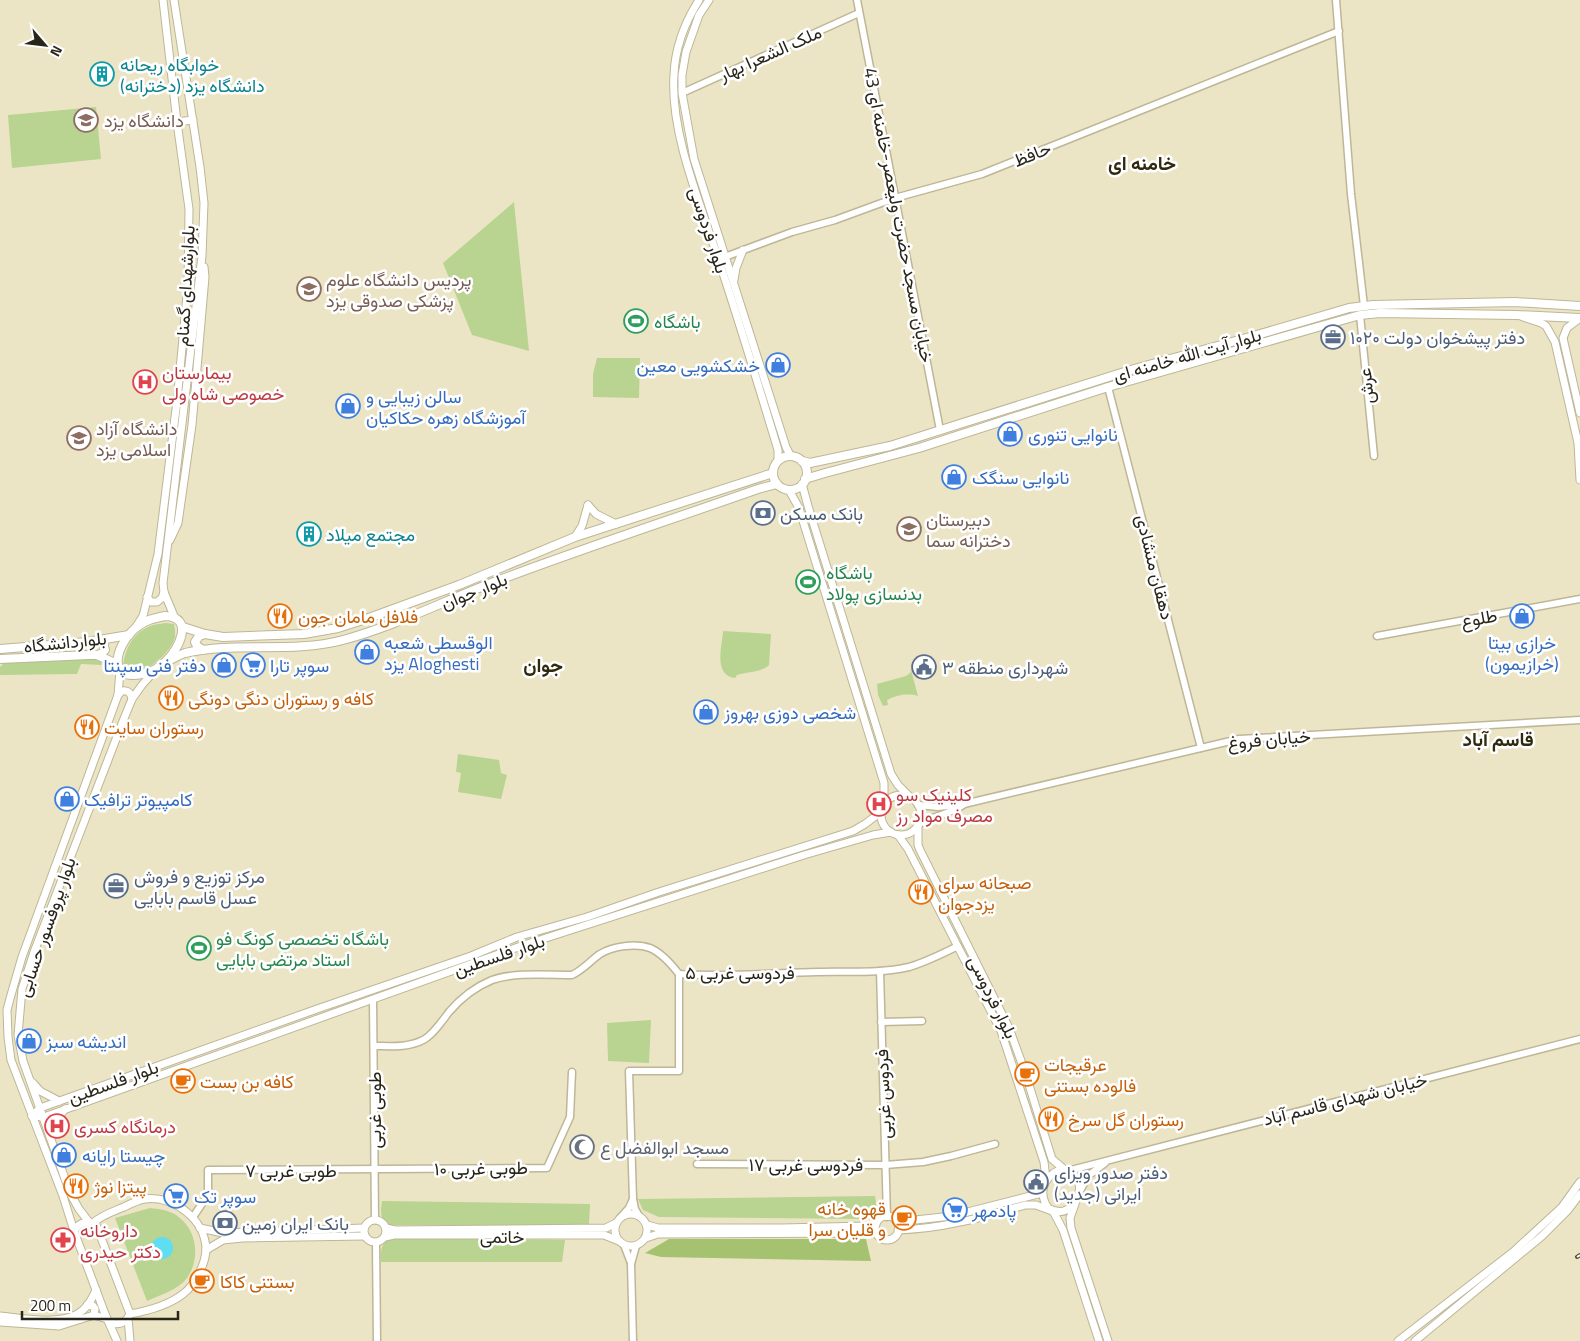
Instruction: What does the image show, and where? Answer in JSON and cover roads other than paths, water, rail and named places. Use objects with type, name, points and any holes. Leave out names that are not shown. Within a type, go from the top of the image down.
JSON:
[{"type":"main road","name":"بلوارشهدای گمنام","points":[[135,628],[143,616],[158,554],[177,401],[188,285],[189,209],[163,0]]},
{"type":"main road","name":"بلوارشهدای گمنام","points":[[174,0],[204,195],[202,256],[163,583],[164,592],[174,616]]},
{"type":"main road","name":"بلوار فردوسی","points":[[699,0],[685,27],[678,50],[674,75],[675,108],[682,147],[721,258],[735,288],[790,455]]},
{"type":"main road","name":"بلوار فردوسی","points":[[709,0],[700,15],[686,52],[682,75],[682,93],[694,159],[721,258],[778,450],[778,460]]},
{"type":"main road","points":[[177,122],[193,120]]},
{"type":"main road","points":[[735,288],[734,275],[743,250]]},
{"type":"main road","name":"بلوار آیت الله خامنه ای","points":[[802,460],[810,463],[890,446],[1134,369],[1349,308],[1515,302],[1580,306]]},
{"type":"main road","name":"بلوار آیت الله خامنه ای","points":[[804,482],[826,473],[919,448],[1108,387],[1369,313],[1580,318]]},
{"type":"main road","points":[[1516,315],[1546,326],[1555,342],[1580,453],[1580,480]]},
{"type":"main road","points":[[1580,318],[1567,328],[1563,338],[1580,413]]},
{"type":"main road","points":[[789,490],[799,508],[884,783],[882,820],[885,827],[894,833],[905,834],[912,831],[918,825],[920,818],[918,805],[898,785],[892,774],[808,506],[804,482],[807,469],[802,460],[790,455],[784,456],[775,464],[774,479],[783,488],[795,489],[804,482]]},
{"type":"main road","points":[[824,459],[820,465],[826,473]]},
{"type":"main road","name":"بلوار جوان","points":[[183,627],[223,637],[304,634],[338,628],[459,585],[575,537],[773,473]]},
{"type":"main road","points":[[762,476],[767,480],[767,487]]},
{"type":"main road","name":"بلوار جوان","points":[[164,663],[183,654],[203,650],[223,648],[284,648],[318,645],[342,640],[382,627],[597,544],[777,484]]},
{"type":"main road","points":[[575,537],[582,526],[588,505],[596,514],[616,524]]},
{"type":"main road","points":[[592,531],[597,544]]},
{"type":"main road","points":[[148,597],[151,602],[157,602],[162,598],[164,592]]},
{"type":"main road","points":[[165,616],[174,616],[183,627],[177,648],[157,668],[134,675],[126,675],[119,667],[118,656],[123,643],[135,628],[152,618],[165,616]]},
{"type":"main road","name":"بلواردانشگاه","points":[[0,649],[99,640],[129,634]]},
{"type":"main road","points":[[203,650],[195,642],[199,636],[205,634]]},
{"type":"main road","points":[[97,655],[105,650],[103,642],[99,640]]},
{"type":"main road","name":"بلواردانشگاه","points":[[0,659],[97,655],[119,667]]},
{"type":"main road","name":"بلوار پروفسور حسابی","points":[[117,1341],[96,1290],[63,1196],[11,1060],[7,1010],[22,957],[118,695],[119,667]]},
{"type":"main road","name":"بلوار پروفسور حسابی","points":[[91,1222],[79,1209],[70,1194],[23,1061],[18,1035],[22,989],[34,952],[132,699],[157,668]]},
{"type":"main road","points":[[118,695],[122,691],[127,691],[132,699]]},
{"type":"main road","points":[[885,788],[892,789],[898,785]]},
{"type":"main road","points":[[882,809],[889,799],[897,796],[905,796],[912,799]]},
{"type":"main road","name":"بلوار فلسطین","points":[[32,1116],[40,1108],[59,1101],[471,956],[518,937],[587,917],[659,892],[852,831],[865,824],[882,809]]},
{"type":"main road","points":[[865,824],[872,828],[873,835]]},
{"type":"main road","name":"بلوار فردوسی","points":[[918,825],[918,845],[920,850],[1009,1028],[1052,1159],[1066,1170]]},
{"type":"main road","name":"بلوار فردوسی","points":[[894,833],[910,854],[1001,1031],[1044,1162],[1046,1179]]},
{"type":"main road","name":"بلوار فلسطین","points":[[32,1116],[44,1117],[520,946],[804,855],[873,835],[894,833]]},
{"type":"main road","points":[[910,854],[914,848],[920,850]]},
{"type":"main road","points":[[518,937],[520,946]]},
{"type":"main road","points":[[29,1080],[40,1091],[59,1101]]},
{"type":"main road","points":[[51,1142],[53,1127],[65,1109]]},
{"type":"main road","points":[[1099,1341],[1063,1230],[1052,1211],[1045,1205],[1042,1193],[1046,1179],[1059,1170],[1066,1170],[1072,1173],[1076,1178],[1080,1191],[1070,1218],[1070,1228],[1108,1341]]},
{"type":"main road","points":[[1398,1341],[1514,1252],[1562,1207],[1580,1182]]},
{"type":"main road","points":[[897,1222],[952,1216],[1042,1193]]},
{"type":"main road","points":[[1414,1341],[1542,1236],[1568,1210],[1580,1194]]},
{"type":"main road","points":[[0,1322],[59,1326],[94,1315],[117,1324],[122,1323],[129,1316],[169,1303],[184,1294],[194,1281],[202,1265],[206,1250],[200,1228],[193,1217],[179,1206],[168,1201],[153,1198],[143,1199],[91,1222],[80,1224],[74,1231]]},
{"type":"main road","points":[[898,1230],[954,1224],[1025,1205],[1036,1205],[1052,1211],[1063,1211],[1075,1204]]},
{"type":"main road","points":[[646,1238],[647,1225],[639,1216],[629,1214],[618,1220],[615,1232],[621,1243],[628,1246],[636,1246],[646,1238],[658,1234],[876,1233]]},
{"type":"main road","points":[[887,1216],[897,1222],[898,1230],[895,1237],[887,1240],[878,1237],[876,1224],[878,1220],[887,1216]]},
{"type":"main road","points":[[375,1220],[382,1222],[386,1228],[385,1237],[376,1243],[369,1241],[365,1236],[364,1228],[368,1222],[375,1220]]},
{"type":"main road","name":"خاتمی","points":[[386,1228],[395,1230],[606,1228],[618,1220]]},
{"type":"main road","points":[[91,1222],[97,1227],[129,1316],[130,1341]]},
{"type":"main road","points":[[647,1225],[658,1228],[782,1228],[868,1226],[876,1224]]},
{"type":"main road","points":[[200,1228],[223,1234],[364,1228]]},
{"type":"main road","name":"خاتمی","points":[[385,1237],[394,1235],[604,1235],[621,1243]]},
{"type":"main road","points":[[206,1250],[224,1240],[242,1238],[365,1236]]},
{"type":"main road","points":[[0,1316],[58,1320],[71,1317],[83,1310],[96,1290]]},
{"type":"main road","points":[[87,1305],[93,1306],[95,1309],[94,1315]]},
{"type":"street","name":"خیابان مسجد حضرت ولیعصر-خامنه ای 43","points":[[856,0],[940,430]]},
{"type":"street","points":[[1336,0],[1351,194],[1364,306]]},
{"type":"street","name":"ملک الشعرا بهار","points":[[682,93],[859,13]]},
{"type":"street","name":"حافظ","points":[[721,258],[895,198],[982,174],[1339,31]]},
{"type":"street","name":"عرش","points":[[1360,315],[1374,456]]},
{"type":"street","name":"دهقان منشادی","points":[[1108,387],[1201,748]]},
{"type":"street","name":"طلوع","points":[[1378,636],[1580,599]]},
{"type":"street","name":"خیابان فروغ","points":[[918,805],[938,807],[964,804],[1239,739],[1580,720]]},
{"type":"street","name":"خیابان فروغ","points":[[918,825],[964,804]]},
{"type":"street","name":"فردوسی غربی ۵","points":[[374,1046],[408,1045],[424,1040],[472,990],[492,980],[522,976],[572,975],[578,973],[602,953],[626,945],[650,948],[667,960],[679,974],[733,975],[880,971],[909,967],[932,959],[958,946]]},
{"type":"street","name":"فردوس غربی","points":[[880,971],[887,1216]]},
{"type":"street","points":[[639,1216],[632,1199],[629,1071],[680,1071],[679,974]]},
{"type":"street","name":"طوبی غربی","points":[[373,1000],[375,1220]]},
{"type":"street","points":[[881,1022],[922,1021]]},
{"type":"street","name":"خیابان شهدای قاسم آباد","points":[[1066,1170],[1580,1039]]},
{"type":"street","name":"طوبی غربی ۱۰","points":[[374,1170],[547,1168],[570,1117],[572,1072]]},
{"type":"street","name":"فردوسی غربی ۱۷","points":[[697,1164],[885,1165],[923,1162],[995,1144]]},
{"type":"street","points":[[1080,1191],[1088,1176],[1110,1160]]},
{"type":"street","name":"طوبی غربی ۷","points":[[193,1217],[208,1195],[208,1170],[374,1170]]},
{"type":"street","points":[[618,1220],[629,1208],[632,1199]]},
{"type":"street","points":[[376,1243],[376,1341]]},
{"type":"street","points":[[621,1243],[631,1264]]},
{"type":"street","points":[[633,1341],[631,1264],[636,1246]]},
{"type":"water","points":[[158,1237],[166,1237],[173,1244],[173,1252],[166,1259],[158,1259],[151,1252],[151,1244]]},
{"type":"place","name":"خوابگاه ریحانه (دخترانه) دانشگاه یزد","points":[[102,74]]},
{"type":"place","name":"دانشگاه یزد","points":[[86,120]]},
{"type":"place","name":"پردیس دانشگاه علوم پزشکی صدوقی یزد","points":[[309,289]]},
{"type":"place","name":"باشگاه","points":[[636,321]]},
{"type":"place","name":"دفتر پیشخوان دولت ۱۰۲۰","points":[[1333,337]]},
{"type":"place","name":"خشکشویی معین","points":[[778,365]]},
{"type":"place","name":"بیمارستان خصوصی شاه ولی","points":[[145,382]]},
{"type":"place","name":"سالن زیبایی و آموزشگاه زهره حکاکیان","points":[[348,406]]},
{"type":"place","name":"نانوایی تنوری","points":[[1010,434]]},
{"type":"place","name":"دانشگاه آزاد اسلامی یزد","points":[[79,438]]},
{"type":"place","name":"نانوایی سنگک","points":[[954,477]]},
{"type":"place","name":"بانک مسکن","points":[[763,513]]},
{"type":"place","name":"دبیرستان دخترانه سما","points":[[909,529]]},
{"type":"place","name":"مجتمع میلاد","points":[[309,534]]},
{"type":"place","name":"باشگاه بدنسازی پولاد","points":[[808,582]]},
{"type":"place","name":"فلافل مامان جون","points":[[280,616]]},
{"type":"place","name":"خرازی بیتا (خرازیمون)","points":[[1522,616]]},
{"type":"place","name":"الوقسطی شعبه یزد Aloghesti","points":[[367,652]]},
{"type":"place","name":"دفتر فنی سپنتا","points":[[224,665]]},
{"type":"place","name":"سوپر تارا","points":[[253,665]]},
{"type":"place","name":"شهرداری منطقه ۳","points":[[924,667]]},
{"type":"place","name":"کافه و رستوران دنگی دونگی","points":[[171,698]]},
{"type":"place","name":"شخصی دوزی بهروز","points":[[706,712]]},
{"type":"place","name":"رستوران سایت","points":[[87,727]]},
{"type":"place","name":"کامپیوتر ترافیک","points":[[67,799]]},
{"type":"place","name":"کلینیک سو مصرف مواد رز","points":[[879,804]]},
{"type":"place","name":"مرکز توزیع و فروش عسل قاسم بابایی","points":[[116,886]]},
{"type":"place","name":"صبحانه سرای یزدجوان","points":[[921,892]]},
{"type":"place","name":"باشگاه تخصصی کونگ فو استاد مرتضی بابایی","points":[[199,948]]},
{"type":"place","name":"اندیشه سبز","points":[[29,1041]]},
{"type":"place","name":"عرقیجات فالوده بستنی","points":[[1027,1074]]},
{"type":"place","name":"کافه بن بست","points":[[183,1081]]},
{"type":"place","name":"رستوران گل سرخ","points":[[1051,1119]]},
{"type":"place","name":"درمانگاه کسری","points":[[57,1126]]},
{"type":"place","name":"مسجد ابوالفضل ع","points":[[582,1147]]},
{"type":"place","name":"چیستا رایانه","points":[[64,1155]]},
{"type":"place","name":"دفتر صدور ویزای ایرانی (جدید)","points":[[1036,1182]]},
{"type":"place","name":"پیتزا نوژ","points":[[76,1186]]},
{"type":"place","name":"سوپر تک","points":[[176,1196]]},
{"type":"place","name":"پادمهر","points":[[955,1210]]},
{"type":"place","name":"قهوه خانه و قلیان سرا","points":[[904,1218]]},
{"type":"place","name":"بانک ایران زمین","points":[[225,1223]]},
{"type":"place","name":"داروخانه دکتر حیدری","points":[[63,1240]]},
{"type":"place","name":"بستنی کاکا","points":[[202,1281]]},
{"type":"district","name":"خامنه ای","points":[[1142,162]]},
{"type":"district","name":"جوان","points":[[543,664]]},
{"type":"district","name":"قاسم آباد","points":[[1498,738]]}]
